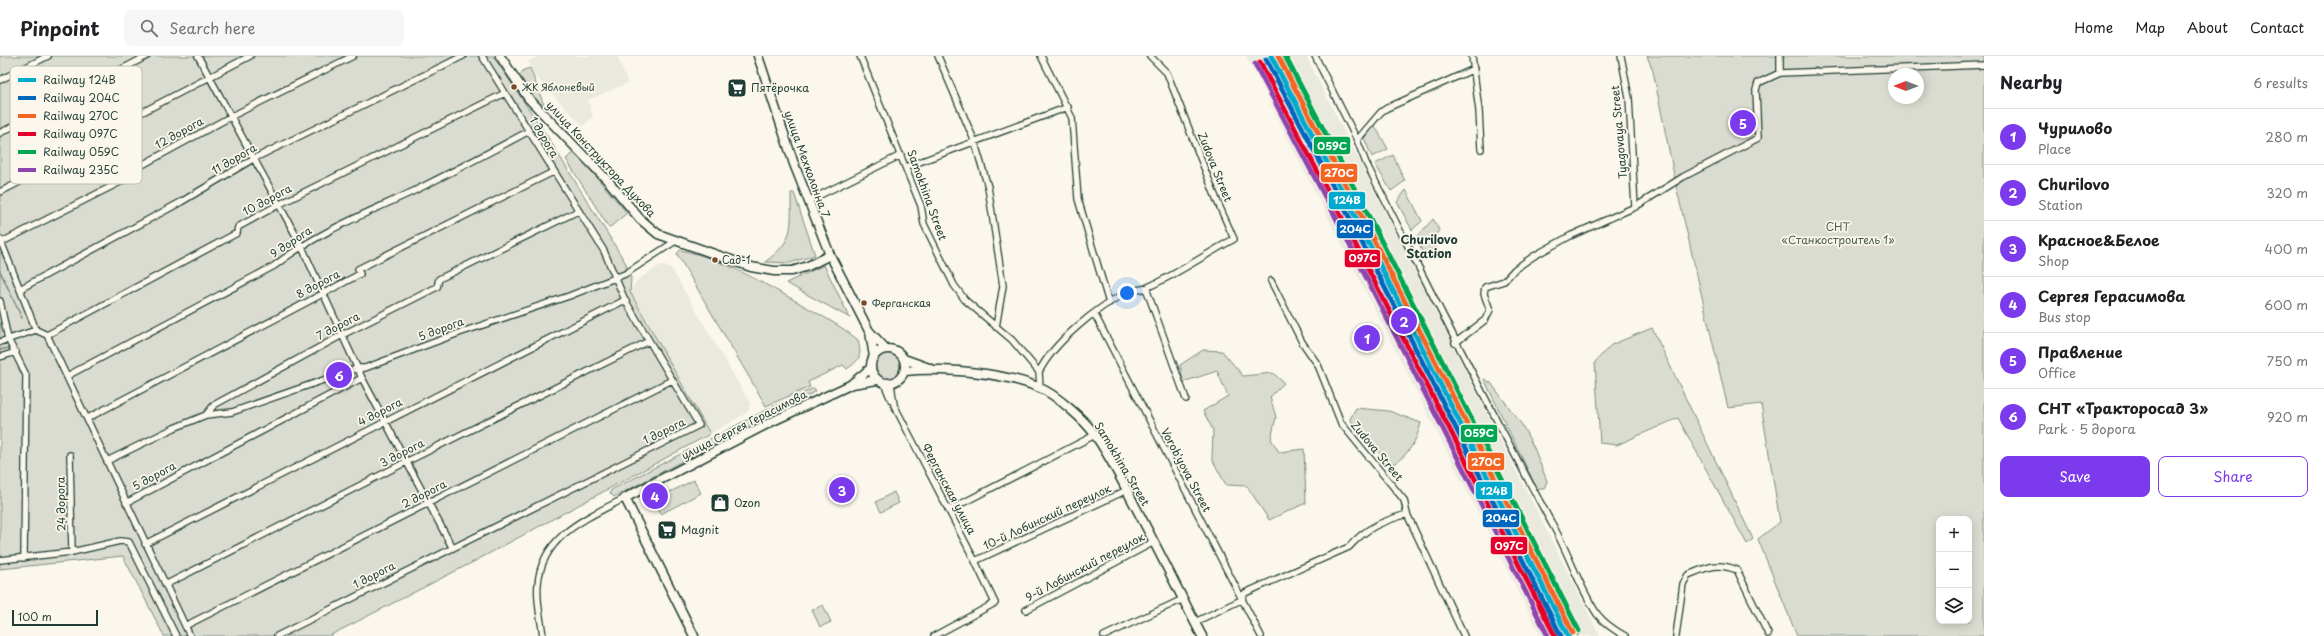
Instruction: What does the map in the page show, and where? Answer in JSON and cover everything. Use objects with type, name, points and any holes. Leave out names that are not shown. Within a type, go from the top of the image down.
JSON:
[{"type":"street","points":[[28,66],[48,56]]},
{"type":"street","points":[[128,66],[147,56]]},
{"type":"street","points":[[198,56],[301,246],[362,378],[452,547]]},
{"type":"street","points":[[142,112],[250,56]]},
{"type":"street","name":"12 дорога","points":[[142,165],[230,117],[353,56]]},
{"type":"street","name":"11 дорога","points":[[20,290],[181,202],[253,159],[463,56]]},
{"type":"street","name":"1 дорога","points":[[277,636],[452,547],[699,425],[625,300],[604,251],[553,172],[482,56]]},
{"type":"street","name":"улица Конструктора Духова","points":[[500,56],[529,99],[609,182],[640,219],[658,234],[674,242],[751,267],[774,271],[792,271],[808,266],[830,255]]},
{"type":"street","name":"улица Мехколонна 7","points":[[758,56],[808,201],[830,255]]},
{"type":"street","name":"Samokhina Street","points":[[860,56],[921,206],[924,224],[954,285],[965,300],[1012,340],[1039,372]]},
{"type":"street","points":[[938,56],[974,140],[988,187],[1003,286],[996,327]]},
{"type":"street","points":[[1041,56],[1068,107],[1072,118],[1078,199],[1110,303]]},
{"type":"street","points":[[869,331],[886,349],[898,352],[904,359],[931,368],[994,376],[1040,388],[1039,372],[1044,362],[1059,344],[1094,314],[1127,293],[1146,288],[1234,239],[1218,203],[1167,73],[1150,56]]},
{"type":"street","points":[[1316,56],[1357,140],[1366,164],[1455,342],[1501,431],[1555,529],[1597,613],[1612,629],[1626,636]]},
{"type":"street","points":[[1472,56],[1480,149]]},
{"type":"street","name":"Tyagovaya Street","points":[[1621,56],[1629,98],[1635,207]]},
{"type":"street","points":[[1780,56],[1780,73]]},
{"type":"street","points":[[1455,342],[1485,320],[1490,310],[1484,294],[1485,287],[1504,281],[1515,269],[1534,256],[1570,236],[1635,207],[1683,177],[1758,138],[1758,83],[1780,73],[1984,64]]},
{"type":"street","points":[[1357,140],[1381,112],[1387,108],[1474,70]]},
{"type":"street","points":[[0,80],[10,75]]},
{"type":"street","name":"10 дорога","points":[[47,335],[237,233],[238,227],[278,205],[505,93]]},
{"type":"street","points":[[906,167],[974,140],[1068,107]]},
{"type":"street","points":[[0,133],[10,128]]},
{"type":"street","name":"9 дорога","points":[[67,376],[274,266],[301,246],[422,187],[529,131]]},
{"type":"street","points":[[808,201],[901,155]]},
{"type":"street","name":"8 дорога","points":[[88,418],[360,274],[358,269],[553,172]]},
{"type":"street","points":[[0,192],[16,184]]},
{"type":"street","name":"12 дорога","points":[[1,241],[116,184]]},
{"type":"street","name":"7 дорога","points":[[107,461],[174,428],[206,415],[214,405],[342,335],[437,287],[439,279],[578,210]]},
{"type":"street","points":[[1,241],[36,330]]},
{"type":"street","name":"5 дорога","points":[[206,415],[232,412],[358,368],[365,368],[459,333],[569,296],[624,274],[674,242]]},
{"type":"street","points":[[830,255],[869,331],[874,356],[871,368],[884,382]]},
{"type":"street","name":"Zudova Street","points":[[1271,281],[1302,342],[1318,365],[1341,423],[1404,500],[1407,514],[1464,636]]},
{"type":"street","points":[[1146,288],[1186,399]]},
{"type":"street","name":"4 дорога","points":[[145,544],[625,300]]},
{"type":"street","points":[[0,301],[8,339],[16,352],[26,375],[24,558]]},
{"type":"street","name":"Vorob'yova Street","points":[[1094,314],[1261,636]]},
{"type":"street","points":[[0,342],[36,330],[47,335],[88,418],[145,544],[190,636]]},
{"type":"street","name":"3 дорога","points":[[165,585],[406,462],[649,341]]},
{"type":"street","points":[[874,356],[886,349]]},
{"type":"street","points":[[0,357],[16,352]]},
{"type":"street","points":[[850,385],[900,379],[905,371],[904,359]]},
{"type":"street","name":"улица Сергея Герасимова","points":[[624,498],[771,422],[850,385],[871,368]]},
{"type":"street","points":[[905,371],[931,368]]},
{"type":"street","name":"5 дорога","points":[[126,503],[362,378]]},
{"type":"street","name":"2 дорога","points":[[185,626],[672,380]]},
{"type":"street","name":"Ферганская улица","points":[[884,382],[894,405],[976,561],[995,603],[934,636]]},
{"type":"street","name":"Samokhina Street","points":[[1040,388],[1078,416],[1095,435],[1127,490],[1202,636]]},
{"type":"street","points":[[949,510],[1095,435]]},
{"type":"street","name":"24 дорога","points":[[70,455],[72,552]]},
{"type":"street","name":"10-й Лобинский переулок","points":[[976,561],[1127,490]]},
{"type":"street","points":[[543,636],[538,586],[540,570],[545,557],[563,533],[577,522],[624,498],[694,636]]},
{"type":"street","points":[[1195,622],[1241,600],[1245,593],[1349,547],[1361,534],[1378,523],[1407,514]]},
{"type":"street","points":[[0,560],[72,552],[120,540],[129,542],[176,636]]},
{"type":"street","name":"9-й Лобинский переулок","points":[[1026,610],[1154,542]]},
{"type":"street","points":[[1676,636],[1682,590],[1688,575],[1711,566],[1725,565],[1737,570],[1768,634]]},
{"type":"street","points":[[1104,636],[1183,599]]},
{"type":"shaded area","points":[[540,56],[617,56],[628,83],[588,100],[593,117],[583,126],[534,75],[528,61]]},
{"type":"shaded area","points":[[1246,56],[1306,56],[1600,636],[1541,636]]},
{"type":"shaded area","points":[[661,265],[671,268],[750,403],[749,410],[745,414],[710,434],[630,292],[637,280]]},
{"type":"green space","points":[[0,56],[493,56],[547,136],[625,262],[631,278],[630,292],[710,434],[477,560],[329,636],[164,636],[123,556],[0,569]]},
{"type":"green space","name":"СНТ «Станкостроитель 1»","points":[[1647,56],[1984,56],[1984,636],[1797,636],[1758,539],[1780,522],[1761,404],[1728,408],[1677,190],[1653,71]]},
{"type":"green space","points":[[530,68],[547,113],[517,78],[524,70]]},
{"type":"green space","points":[[1375,126],[1388,149],[1372,157],[1364,138]]},
{"type":"green space","points":[[575,152],[627,213],[609,228],[566,159]]},
{"type":"green space","points":[[1393,155],[1405,181],[1391,191],[1375,164]]},
{"type":"green space","points":[[1406,190],[1422,221],[1412,230],[1397,202]]},
{"type":"green space","points":[[791,193],[794,193],[815,255],[790,263],[765,262],[782,247],[786,240],[791,224]]},
{"type":"green space","points":[[1433,219],[1439,230],[1432,240],[1437,249],[1426,260],[1416,238]]},
{"type":"green space","points":[[680,250],[710,258],[738,270],[835,324],[858,340],[860,350],[859,357],[855,363],[847,369],[843,365],[808,382],[810,387],[766,406],[677,254]]},
{"type":"green space","points":[[824,265],[850,318],[786,283]]},
{"type":"green space","points":[[1652,328],[1753,539],[1747,544],[1678,418],[1617,445],[1600,443],[1595,362],[1611,345]]},
{"type":"green space","points":[[1203,350],[1222,351],[1243,376],[1273,373],[1284,383],[1270,397],[1276,417],[1271,439],[1279,452],[1304,449],[1306,503],[1269,520],[1247,486],[1226,485],[1212,459],[1213,430],[1203,411],[1228,396],[1217,371],[1183,382],[1180,365]]},
{"type":"green space","points":[[888,353],[897,357],[901,366],[897,375],[888,379],[879,375],[875,366],[879,357]]},
{"type":"green space","points":[[1484,379],[1491,383],[1522,425],[1534,448],[1547,481],[1544,489],[1537,489]]},
{"type":"green space","points":[[814,388],[816,391],[614,497],[610,493],[611,490],[762,412]]},
{"type":"green space","points":[[1356,408],[1389,411],[1421,423],[1411,447],[1403,457],[1393,464],[1369,443],[1350,419]]},
{"type":"green space","points":[[694,480],[701,493],[661,514],[654,500]]},
{"type":"green space","points":[[894,492],[899,503],[881,512],[876,502]]},
{"type":"green space","points":[[823,605],[831,622],[820,627],[812,610]]},
{"type":"waterway","points":[[0,271],[22,318]]},
{"type":"waterway","points":[[0,350],[8,348]]},
{"type":"railway","points":[[1264,56],[1559,636]]},
{"type":"railway","points":[[1281,56],[1360,205],[1578,636]]},
{"type":"rail line","name":"124В","points":[[1271,56],[1351,208],[1568,636]]},
{"type":"rail line","name":"270С","points":[[1278,56],[1356,205],[1573,633]]},
{"type":"rail line","name":"059С","points":[[1285,56],[1362,203],[1579,631]]},
{"type":"rail line","name":"204С","points":[[1266,59],[1346,211],[1561,636]]},
{"type":"rail line","name":"097С","points":[[1260,62],[1340,214],[1555,636]]},
{"type":"rail line","name":"235С","points":[[1255,64],[1335,216],[1548,636]]},
{"type":"place","name":"ЖК Яблоневый","points":[[514,87]]},
{"type":"place","name":"Пятёрочка","points":[[737,88]]},
{"type":"place","name":"Правление","points":[[1743,123]]},
{"type":"place","name":"Сад-1","points":[[715,260]]},
{"type":"place","name":"Ферганская","points":[[864,303]]},
{"type":"place","name":"Churilovo","points":[[1404,321]]},
{"type":"place","name":"Чурилово","points":[[1367,338]]},
{"type":"place","name":"СНТ «Тракторосад 3»","points":[[339,375]]},
{"type":"place","name":"Красное&Белое","points":[[842,490]]},
{"type":"place","name":"Сергея Герасимова","points":[[655,496]]},
{"type":"place","name":"Ozon","points":[[720,503]]},
{"type":"place","name":"Magnit","points":[[667,530]]},
{"type":"district","name":"Churilovo Station","points":[[1429,247]]}]
